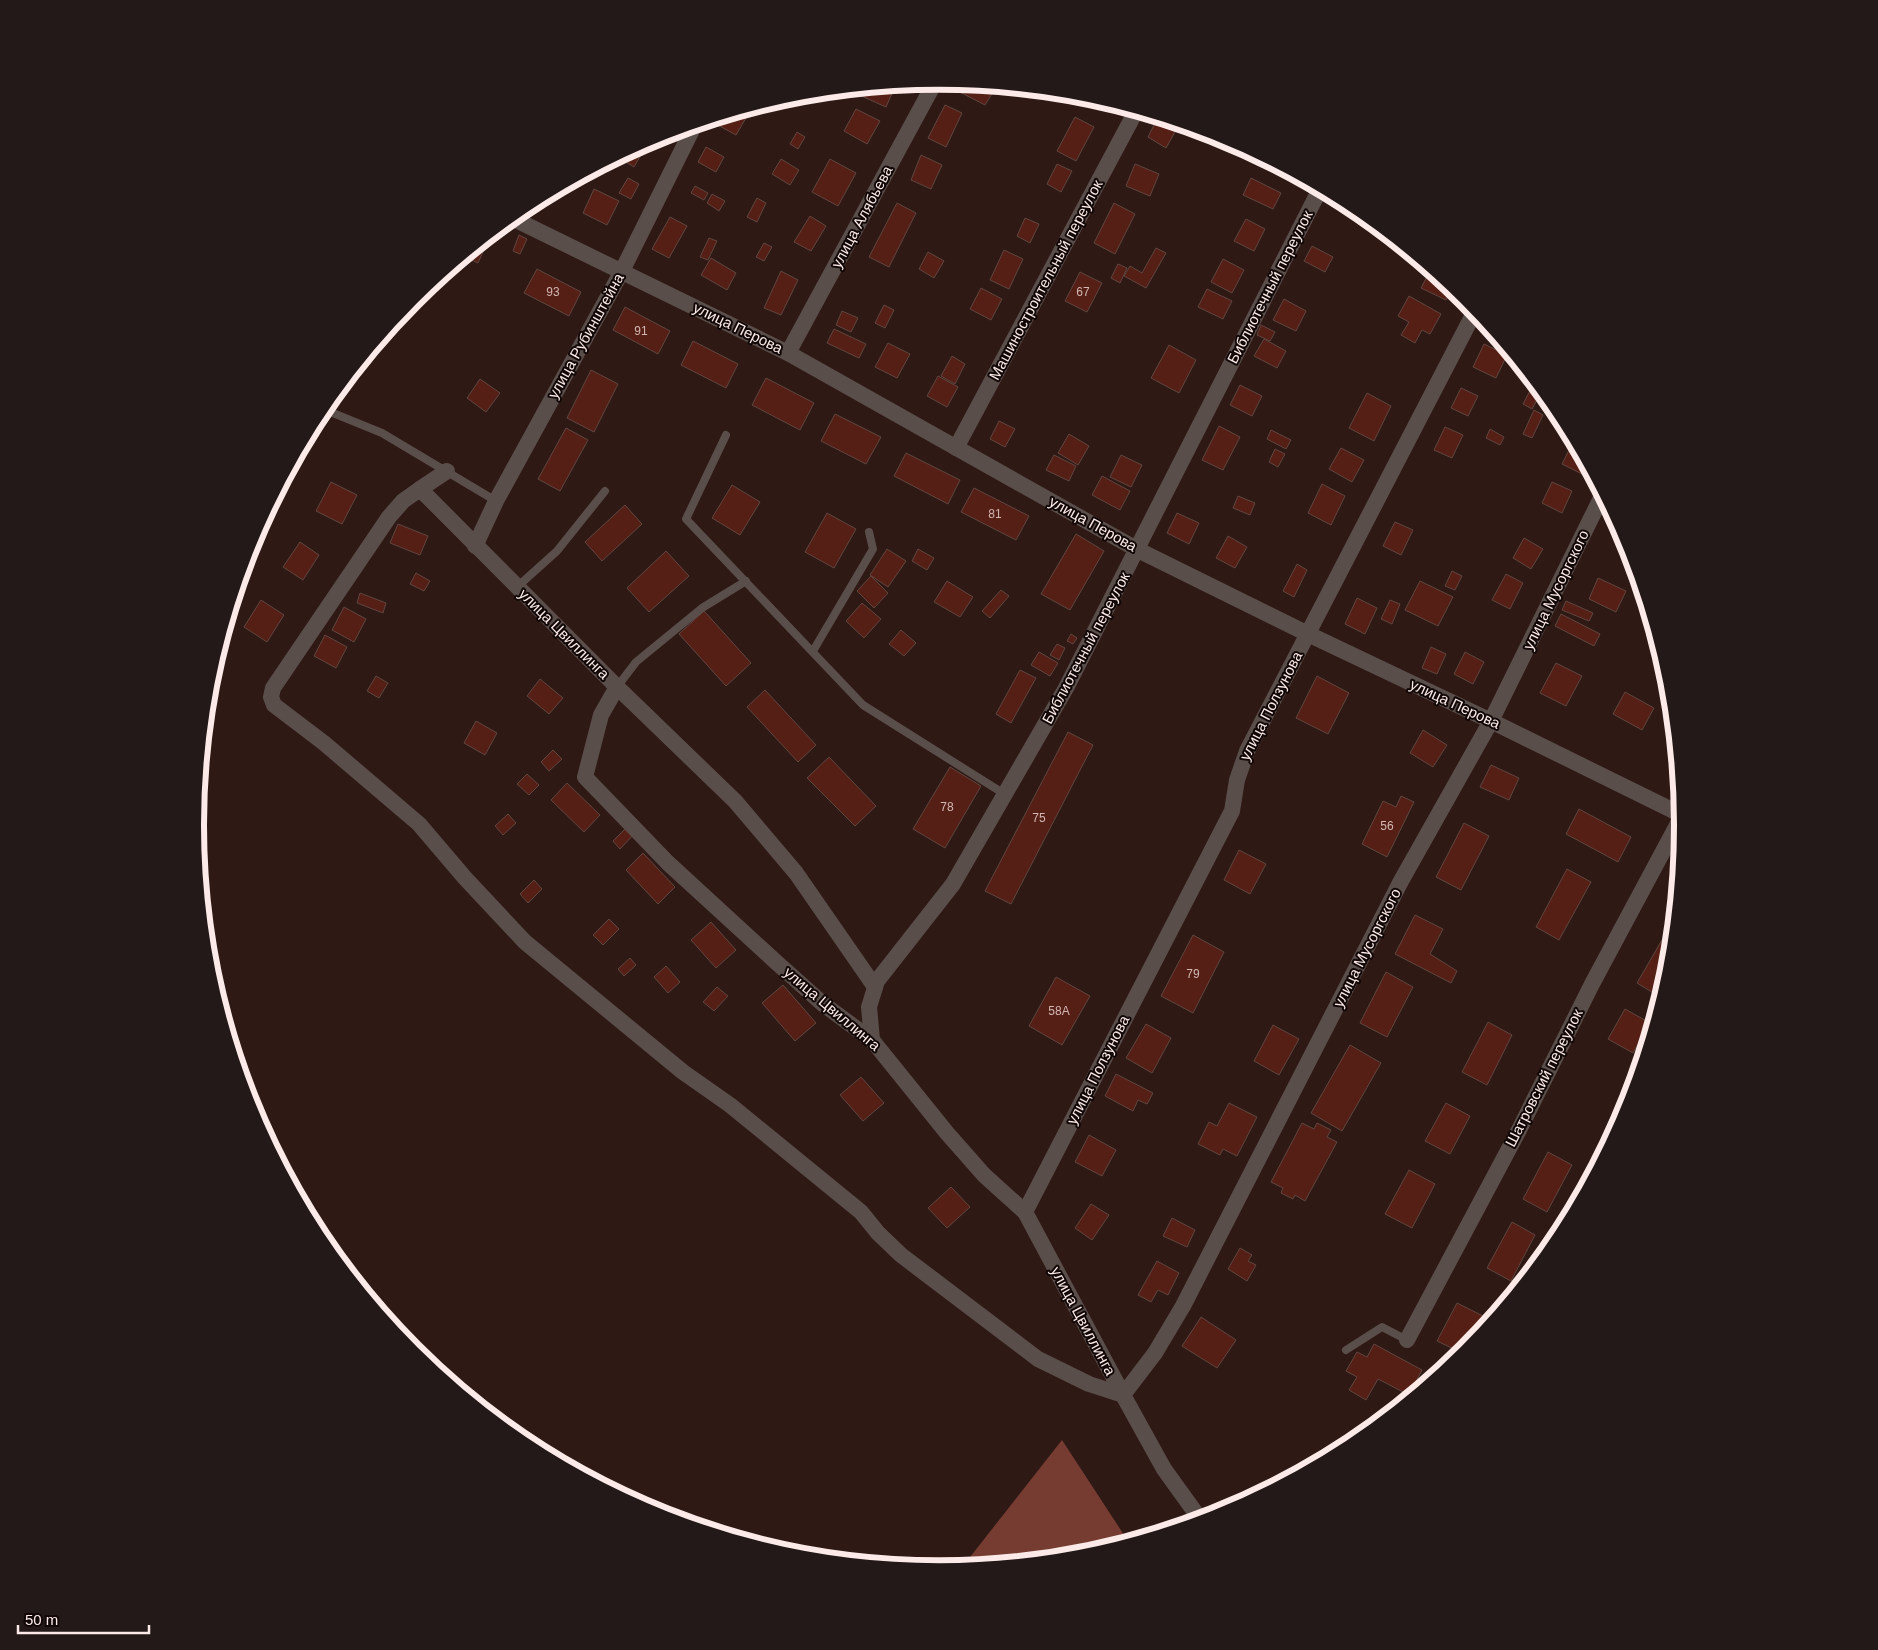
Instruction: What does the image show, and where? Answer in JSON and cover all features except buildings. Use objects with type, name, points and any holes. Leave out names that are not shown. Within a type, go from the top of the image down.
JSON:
[{"type":"street","name":"улица Алябьева","points":[[788,353],[930,90]]},
{"type":"street","name":"Машиностроительный переулок","points":[[956,448],[1133,116]]},
{"type":"street","name":"улица Рубинштейна","points":[[475,546],[496,502],[622,271],[690,134]]},
{"type":"street","name":"Библиотечный переулок","points":[[872,1040],[869,1007],[877,981],[953,884],[1066,688],[1138,550],[1317,195]]},
{"type":"street","name":"улица Перова","points":[[520,222],[788,353],[1138,550],[1673,811]]},
{"type":"street","name":"улица Ползунова","points":[[1025,1212],[1232,811],[1237,780],[1247,751],[1471,318]]},
{"type":"street","points":[[447,471],[403,501],[389,516],[273,688],[271,697],[274,704],[324,743],[419,824],[465,878],[525,942],[683,1072],[730,1105],[861,1212],[878,1233],[901,1255],[1038,1360],[1090,1384],[1123,1395]]},
{"type":"street","name":"улица Цвиллинга","points":[[420,489],[617,687],[601,715],[585,777],[668,863],[782,968],[823,1004],[872,1040],[947,1133],[984,1175],[1025,1212],[1164,1469],[1196,1513]]},
{"type":"street","name":"улица Мусоргского","points":[[1123,1395],[1155,1353],[1183,1306],[1401,881],[1491,721],[1599,502]]},
{"type":"street","points":[[617,687],[735,801],[796,873],[875,987]]},
{"type":"street","name":"Шатровский переулок","points":[[1407,1340],[1519,1130],[1592,984],[1674,830]]},
{"type":"lane","points":[[331,412],[382,433],[496,502]]},
{"type":"lane","points":[[726,435],[686,520],[863,705],[1006,794]]},
{"type":"lane","points":[[517,587],[557,550],[605,491]]},
{"type":"lane","points":[[813,651],[873,550],[869,532]]},
{"type":"lane","points":[[617,687],[636,662],[702,608],[746,581]]},
{"type":"lane","points":[[1346,1350],[1382,1327],[1407,1340]]},
{"type":"shaded area","points":[[1062,1440],[1125,1536],[1035,1554],[969,1559]]}]
